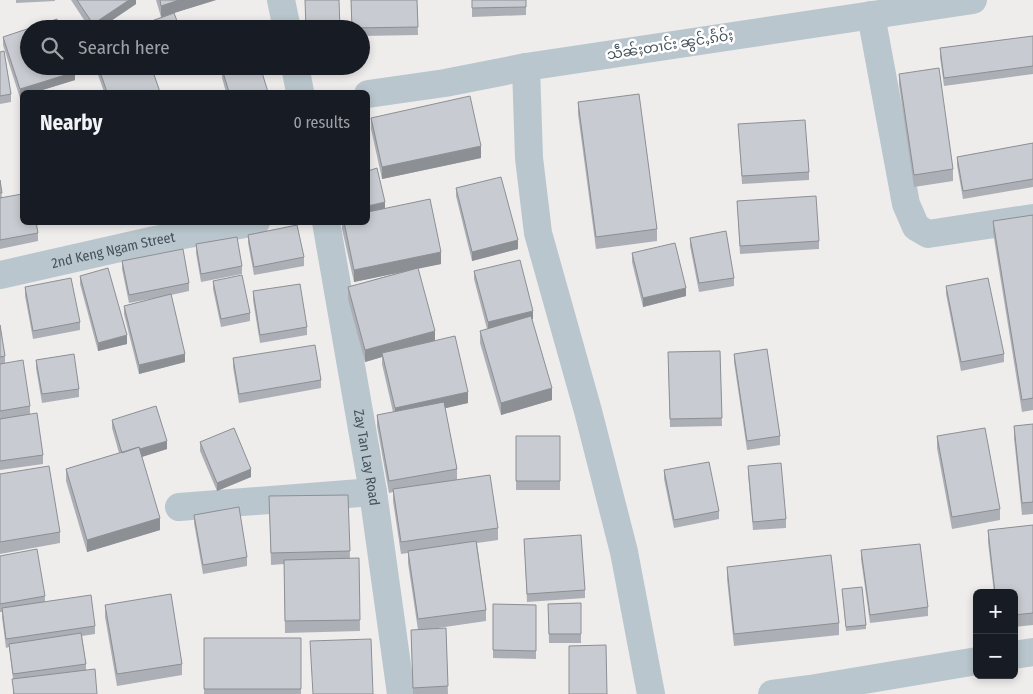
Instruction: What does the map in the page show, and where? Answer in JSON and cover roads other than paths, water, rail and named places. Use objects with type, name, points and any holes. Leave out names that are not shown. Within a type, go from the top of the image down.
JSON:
[{"type":"street","points":[[281,0],[285,20]]},
{"type":"street","name":"သဵၼ်ႈတၢင်း ၼွင်ႇၵႅဝ်ႈ","points":[[370,94],[444,83],[526,67],[973,0]]},
{"type":"street","points":[[871,15],[906,204],[916,227],[928,234],[1033,218]]},
{"type":"street","points":[[526,67],[529,158],[538,234],[588,411],[624,552],[651,694]]},
{"type":"street","points":[[297,75],[300,90]]},
{"type":"street","name":"2nd Keng Ngam Street","points":[[0,275],[155,240],[239,225]]},
{"type":"street","name":"Zay Tan Lay Road","points":[[327,225],[373,492],[402,694]]},
{"type":"street","points":[[180,507],[373,492]]},
{"type":"street","points":[[1018,654],[1033,652]]},
{"type":"street","points":[[772,694],[973,662]]}]
